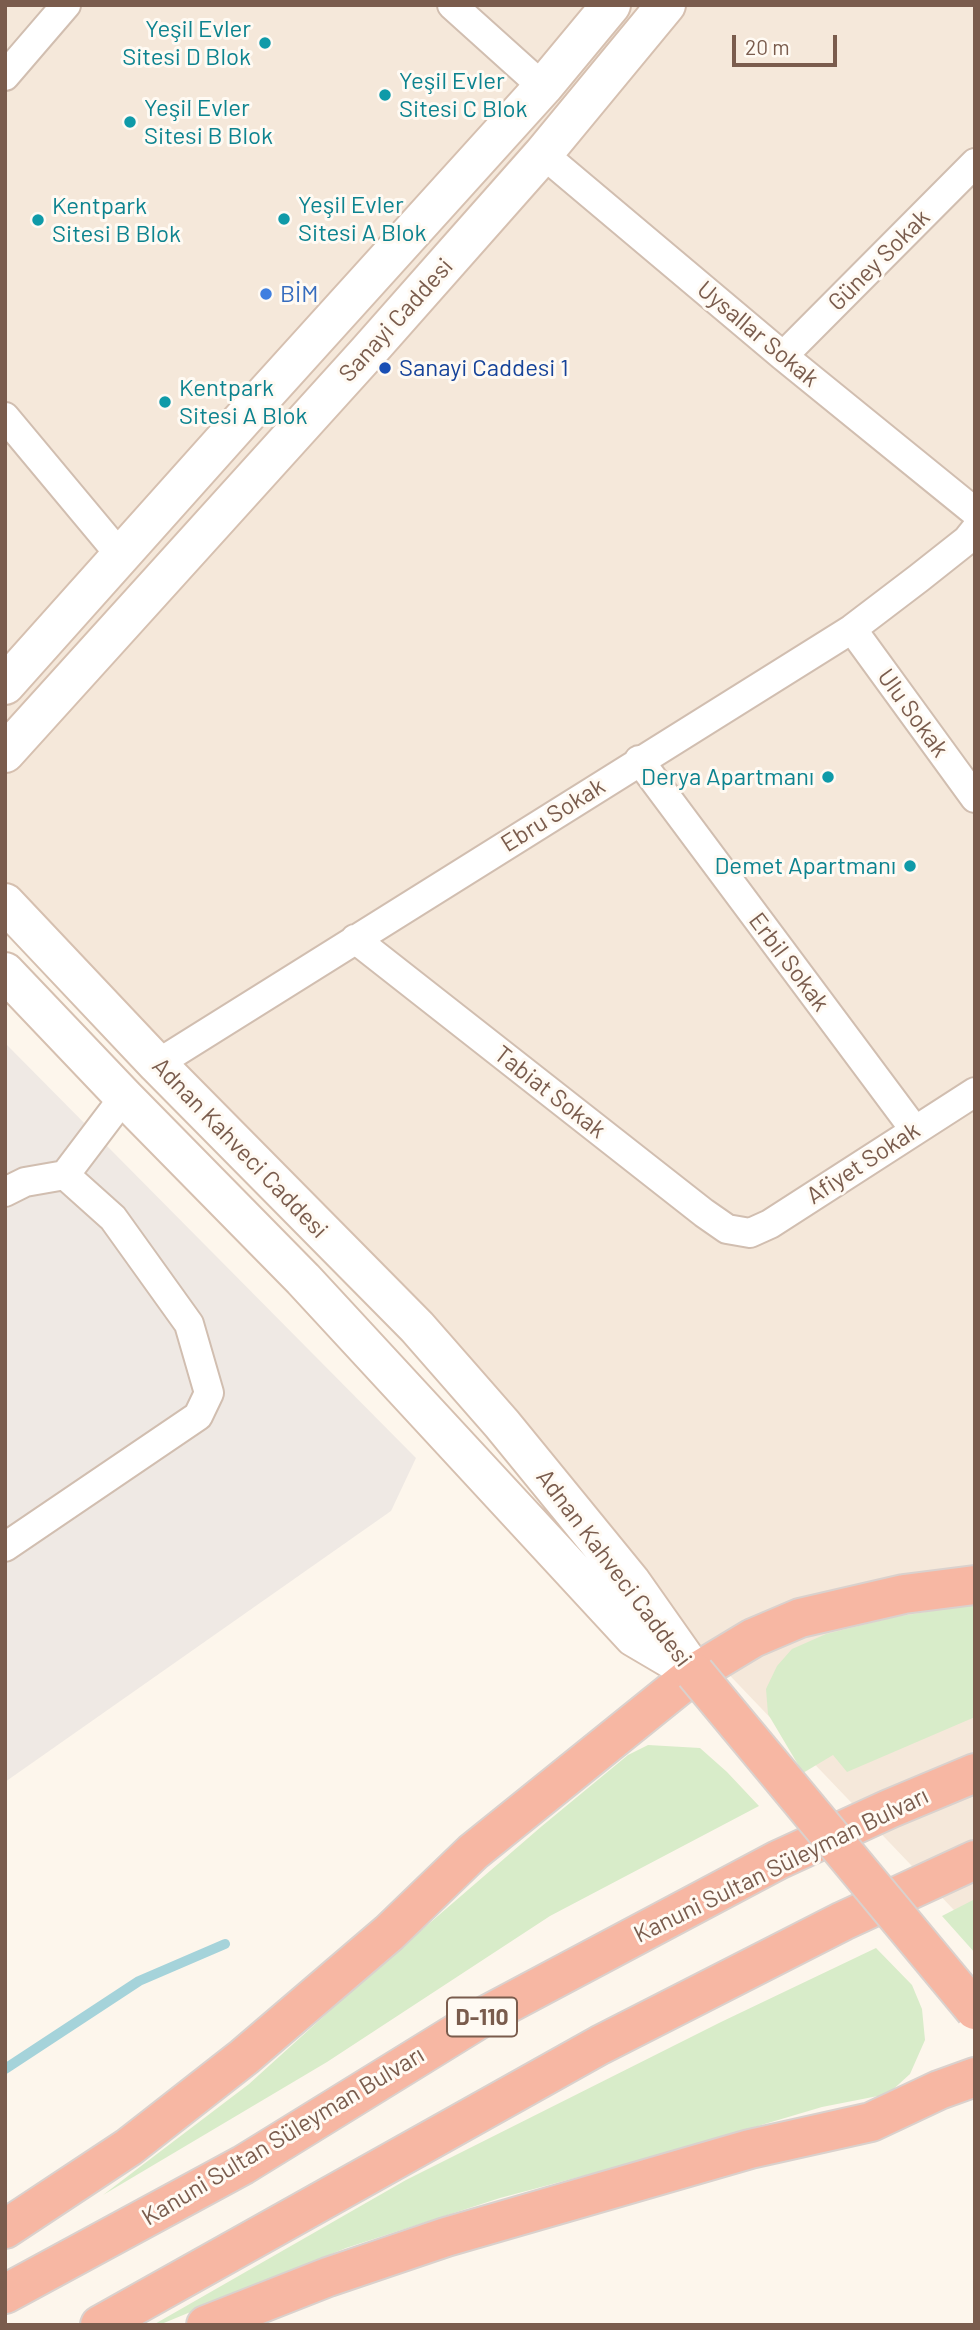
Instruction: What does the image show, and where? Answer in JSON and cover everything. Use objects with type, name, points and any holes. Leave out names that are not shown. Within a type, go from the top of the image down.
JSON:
[{"type":"highway","points":[[5,2229],[129,2147],[244,2057],[389,1933],[473,1852],[695,1673],[752,1639],[800,1618],[904,1594],[975,1585]]},
{"type":"highway","points":[[695,1673],[975,2010]]},
{"type":"highway","name":"Kanuni Sultan Süleyman Bulvarı","points":[[5,2294],[243,2165],[493,2011],[778,1860],[975,1773]]},
{"type":"highway","points":[[100,2325],[600,2045],[842,1921],[975,1860]]},
{"type":"highway","points":[[206,2325],[328,2277],[446,2237],[750,2149],[871,2122],[939,2090],[975,2077]]},
{"type":"main road","name":"Sanayi Caddesi","points":[[5,685],[543,87],[611,5]]},
{"type":"main road","name":"Sanayi Caddesi","points":[[5,753],[543,154],[666,5]]},
{"type":"main road","points":[[543,87],[576,114]]},
{"type":"main road","name":"Adnan Kahveci Caddesi","points":[[5,903],[157,1063],[417,1327],[502,1424],[631,1582],[695,1673]]},
{"type":"main road","name":"Adnan Kahveci Caddesi","points":[[5,972],[313,1289],[634,1637],[695,1673]]},
{"type":"street","points":[[5,76],[66,5]]},
{"type":"street","points":[[452,5],[543,87]]},
{"type":"street","name":"Uysallar Sokak","points":[[543,154],[783,356],[975,512]]},
{"type":"street","name":"Güney Sokak","points":[[783,356],[975,163]]},
{"type":"street","points":[[5,417],[121,556]]},
{"type":"street","name":"Ebru Sokak","points":[[157,1063],[852,629],[967,540],[975,530]]},
{"type":"street","name":"Ulu Sokak","points":[[852,629],[975,798]]},
{"type":"street","name":"Erbil Sokak","points":[[639,760],[915,1129]]},
{"type":"street","name":"Tabiat Sokak","points":[[355,939],[704,1213],[727,1229],[750,1233]]},
{"type":"street","name":"Afiyet Sokak","points":[[750,1233],[770,1224],[975,1092]]},
{"type":"street","points":[[5,1192],[25,1182],[65,1175],[124,1097]]},
{"type":"street","points":[[5,1547],[198,1416],[209,1392],[188,1324],[113,1218],[65,1175]]},
{"type":"shaded area","points":[[5,5],[975,5],[975,1932],[5,917]]},
{"type":"shaded area","points":[[5,1043],[416,1458],[391,1511],[5,1782]]},
{"type":"green space","points":[[975,1604],[975,1717],[847,1772],[833,1755],[803,1773],[768,1714],[766,1689],[777,1666],[792,1649],[826,1634],[895,1617]]},
{"type":"green space","points":[[648,1745],[700,1748],[759,1806],[550,1916],[327,2062],[103,2195],[249,2084],[366,1978],[542,1826],[628,1755]]},
{"type":"green space","points":[[975,1899],[975,1953],[942,1916]]},
{"type":"green space","points":[[876,1948],[912,1985],[922,2009],[925,2040],[910,2074],[888,2094],[822,2107],[650,2158],[500,2198],[346,2248],[159,2325],[153,2325],[406,2180],[721,2022]]},
{"type":"waterway","points":[[5,2069],[139,1981],[225,1944]]},
{"type":"place","name":"Yeşil Evler Sitesi D Blok","points":[[265,43]]},
{"type":"place","name":"Yeşil Evler Sitesi C Blok","points":[[385,95]]},
{"type":"place","name":"Yeşil Evler Sitesi B Blok","points":[[130,122]]},
{"type":"place","name":"Yeşil Evler Sitesi A Blok","points":[[284,219]]},
{"type":"place","name":"Kentpark Sitesi B Blok","points":[[38,220]]},
{"type":"place","name":"BİM","points":[[266,294]]},
{"type":"place","name":"Sanayi Caddesi 1","points":[[385,368]]},
{"type":"place","name":"Kentpark Sitesi A Blok","points":[[165,402]]},
{"type":"place","name":"Derya Apartmanı","points":[[828,777]]},
{"type":"place","name":"Demet Apartmanı","points":[[910,866]]}]
